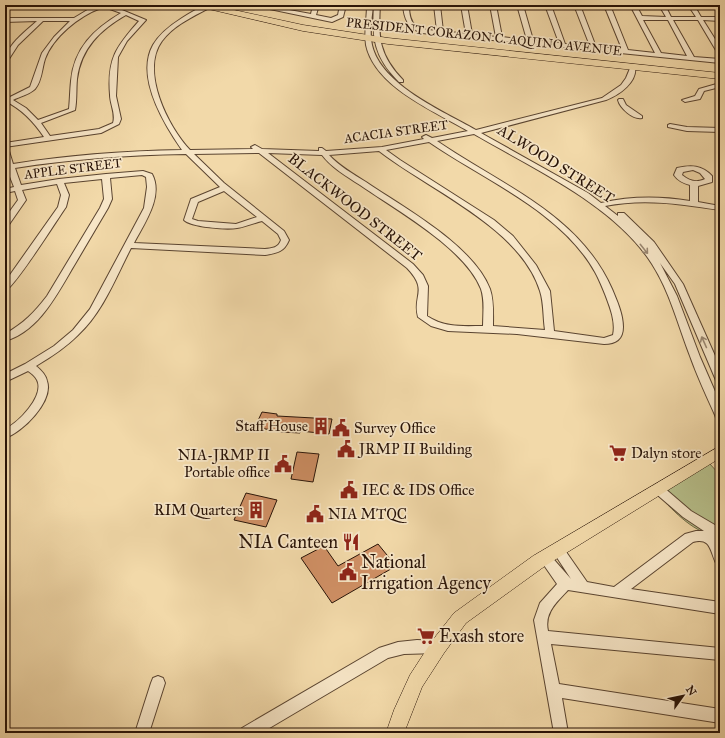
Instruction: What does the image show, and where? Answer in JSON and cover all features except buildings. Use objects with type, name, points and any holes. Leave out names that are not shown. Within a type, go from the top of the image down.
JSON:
[{"type":"highway","name":"PRESIDENT CORAZON C. AQUINO AVENUE","points":[[206,7],[303,28],[372,39],[720,76]]},
{"type":"main road","points":[[395,733],[416,681],[438,647],[460,618],[484,599],[551,554],[720,451]]},
{"type":"street","points":[[253,5],[332,20],[341,16],[343,5]]},
{"type":"street","points":[[291,13],[293,5]]},
{"type":"street","points":[[313,17],[316,5]]},
{"type":"street","points":[[370,5],[372,39]]},
{"type":"street","points":[[372,39],[377,5]]},
{"type":"street","points":[[406,5],[406,14],[409,23],[411,26],[422,31],[720,61]]},
{"type":"street","points":[[437,5],[440,33]]},
{"type":"street","points":[[464,5],[469,36]]},
{"type":"street","points":[[493,5],[499,39]]},
{"type":"street","points":[[520,5],[531,43]]},
{"type":"street","points":[[548,5],[563,46]]},
{"type":"street","points":[[577,5],[594,49]]},
{"type":"street","points":[[607,5],[626,52]]},
{"type":"street","points":[[633,5],[659,55]]},
{"type":"street","points":[[662,5],[692,58]]},
{"type":"street","points":[[691,5],[720,52]]},
{"type":"street","points":[[5,145],[101,131],[118,122],[113,96],[115,57],[130,33],[144,22],[142,19],[103,6],[94,9],[76,20],[57,37],[45,53],[32,88],[6,99]]},
{"type":"street","points":[[5,378],[29,366],[57,348],[76,332],[94,310],[129,245],[265,252],[278,250],[284,244],[284,238],[264,218],[226,187],[186,149],[164,117],[154,90],[151,62],[156,45],[167,32],[206,7]]},
{"type":"street","points":[[38,122],[72,110],[74,78],[80,53],[88,41],[100,28],[124,13]]},
{"type":"street","points":[[641,18],[720,19]]},
{"type":"street","points":[[5,21],[42,19],[76,20]]},
{"type":"street","points":[[5,61],[16,44],[42,19]]},
{"type":"street","name":"ALWOOD STREET","points":[[372,39],[384,61],[393,74],[401,81],[566,184],[604,204],[631,224],[651,244],[679,284],[720,379]]},
{"type":"street","name":"ACACIA STREET","points":[[8,167],[50,160],[186,149],[322,151],[378,148],[476,129],[604,99],[615,94],[628,81],[632,74],[629,66]]},
{"type":"street","points":[[684,100],[698,98],[702,90],[720,85]]},
{"type":"street","points":[[6,99],[20,107],[38,122],[48,138]]},
{"type":"street","points":[[621,100],[623,106],[640,117]]},
{"type":"street","points":[[670,126],[687,129],[720,130]]},
{"type":"street","points":[[322,151],[340,168],[452,247],[468,261],[485,290],[488,305],[488,329],[550,334],[604,341],[614,340],[618,334],[618,325],[609,291],[590,257],[572,235],[538,207],[428,139]]},
{"type":"street","points":[[378,148],[492,222],[510,238],[532,265],[545,291],[550,334]]},
{"type":"street","name":"BLACKWOOD STREET","points":[[258,149],[410,266],[421,280],[424,292],[421,311],[427,320],[442,327],[488,329]]},
{"type":"street","points":[[5,151],[8,167],[22,197],[21,203],[5,224]]},
{"type":"street","name":"APPLE STREET","points":[[5,191],[59,181],[106,176],[143,174],[148,176],[151,180],[150,199],[144,217],[129,245]]},
{"type":"street","points":[[5,338],[26,326],[40,312],[50,297],[104,208],[108,199],[106,176]]},
{"type":"street","points":[[5,288],[62,206],[65,196],[59,181]]},
{"type":"street","points":[[694,183],[694,204]]},
{"type":"street","points":[[226,187],[194,201],[188,220],[197,223],[236,226],[264,218]]},
{"type":"street","points":[[604,204],[641,198],[720,208]]},
{"type":"street","name":"ALWOOD STREET","points":[[604,204],[654,262],[682,318],[690,344],[720,415]]},
{"type":"street","points":[[5,434],[17,427],[32,410],[43,386],[41,378],[29,366]]},
{"type":"street","points":[[705,380],[720,379]]},
{"type":"street","points":[[658,490],[687,516],[720,534]]},
{"type":"street","points":[[616,593],[689,538],[694,536],[706,537],[713,541],[717,546],[720,560]]},
{"type":"street","points":[[551,554],[564,584]]},
{"type":"street","points":[[551,554],[582,586]]},
{"type":"street","points":[[564,584],[720,608]]},
{"type":"street","points":[[561,733],[540,618],[543,609],[564,584]]},
{"type":"street","points":[[543,637],[720,654]]},
{"type":"street","points":[[247,733],[384,653],[399,647],[411,645],[438,647]]},
{"type":"street","points":[[142,733],[158,683]]},
{"type":"street","points":[[552,690],[720,716]]},
{"type":"green space","points":[[709,463],[720,475],[720,536],[702,532],[686,522],[658,495]]},
{"type":"place","name":"Staff House","points":[[321,426]]},
{"type":"place","name":"Survey Office","points":[[341,428]]},
{"type":"place","name":"JRMP II Building","points":[[346,449]]},
{"type":"place","name":"Dalyn store","points":[[618,453]]},
{"type":"place","name":"NIA-JRMP II Portable office","points":[[283,464]]},
{"type":"place","name":"IEC & IDS Office","points":[[349,490]]},
{"type":"place","name":"RIM Quarters","points":[[256,510]]},
{"type":"place","name":"NIA MTQC","points":[[315,514]]},
{"type":"place","name":"NIA Canteen","points":[[351,542]]},
{"type":"place","name":"National Irrigation Agency","points":[[348,572]]},
{"type":"place","name":"Exash store","points":[[426,636]]}]
